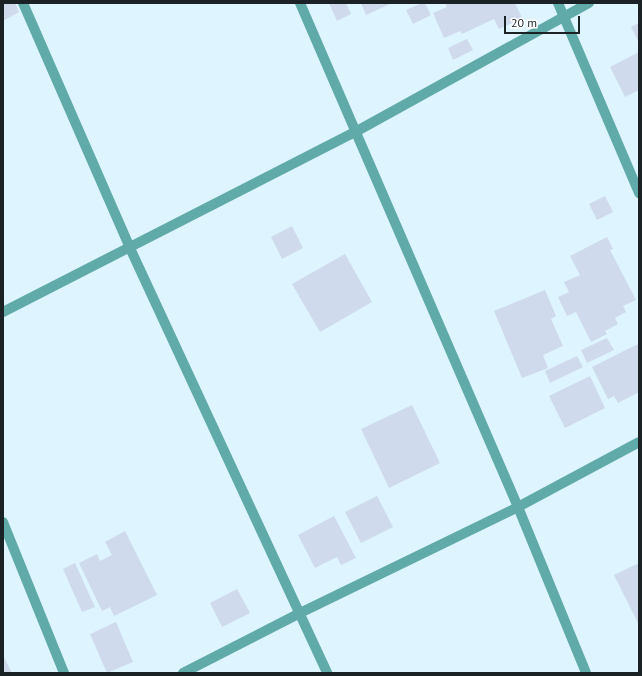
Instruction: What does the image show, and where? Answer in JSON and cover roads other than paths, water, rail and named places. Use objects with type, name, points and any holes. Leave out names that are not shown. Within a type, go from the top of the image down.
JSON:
[{"type":"street","points":[[23,3],[129,246],[300,613],[326,673]]},
{"type":"street","points":[[300,3],[357,131],[518,507],[586,673]]},
{"type":"street","points":[[558,3],[639,193]]},
{"type":"street","points":[[3,312],[129,246],[357,131],[589,3]]},
{"type":"street","points":[[183,673],[300,613],[518,507],[639,442]]},
{"type":"street","points":[[3,522],[64,673]]}]
